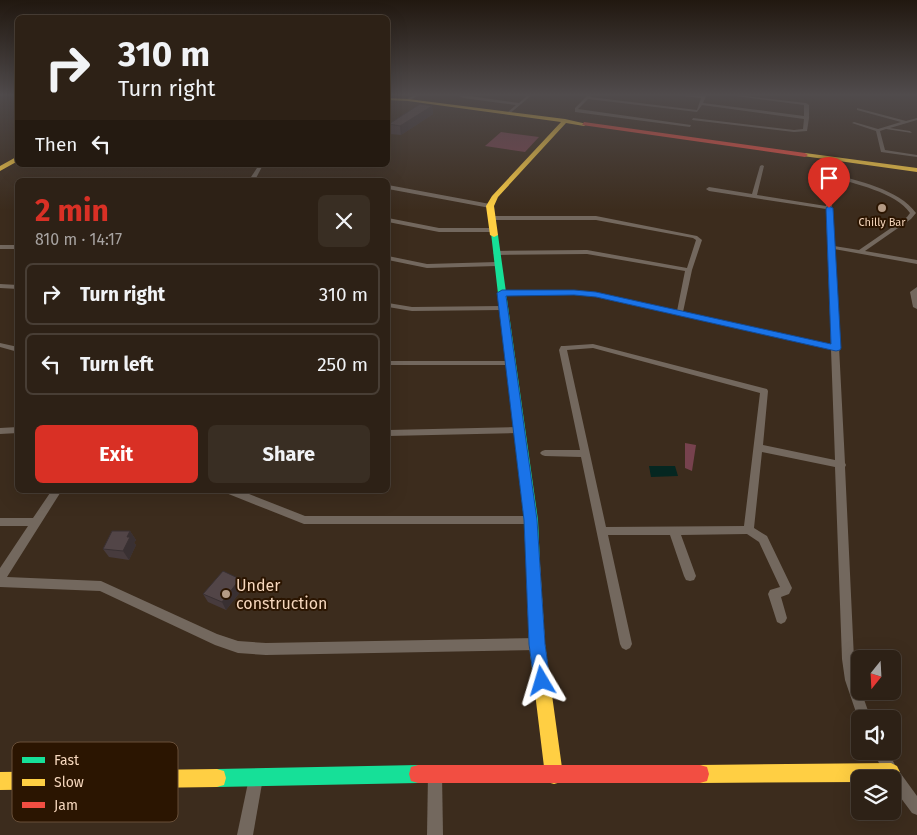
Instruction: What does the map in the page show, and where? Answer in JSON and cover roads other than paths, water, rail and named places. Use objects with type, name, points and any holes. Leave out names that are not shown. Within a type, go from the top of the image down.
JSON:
[{"type":"street","points":[[554,133],[495,196],[490,212],[494,230],[496,258],[502,293],[502,308],[531,520],[537,644],[554,776]]},
{"type":"street","points":[[650,133],[917,170]]},
{"type":"street","points":[[686,138],[688,133]]},
{"type":"street","points":[[881,133],[883,151],[917,156]]},
{"type":"street","points":[[827,158],[848,658],[851,680],[861,710]]},
{"type":"street","points":[[754,196],[762,166]]},
{"type":"street","points":[[253,178],[260,167]]},
{"type":"street","points":[[828,174],[878,191],[904,202],[912,208],[913,213],[909,218],[860,252]]},
{"type":"street","points":[[390,187],[490,212],[586,217],[686,234],[699,240],[689,270],[680,312]]},
{"type":"street","points":[[709,189],[829,208]]},
{"type":"street","points":[[390,220],[439,230],[494,230]]},
{"type":"street","points":[[0,247],[15,247]]},
{"type":"street","points":[[831,247],[917,262]]},
{"type":"street","points":[[390,258],[427,266],[496,258],[587,252],[689,270]]},
{"type":"street","points":[[0,286],[15,287]]},
{"type":"street","points":[[917,290],[913,292],[917,307]]},
{"type":"street","points":[[502,293],[585,293],[680,312],[836,348]]},
{"type":"street","points":[[390,305],[412,309],[502,308]]},
{"type":"street","points":[[0,345],[15,349]]},
{"type":"street","points":[[626,644],[564,348],[590,345],[764,391],[749,530]]},
{"type":"street","points":[[390,363],[510,363]]},
{"type":"street","points":[[0,431],[15,430]]},
{"type":"street","points":[[390,433],[518,430]]},
{"type":"street","points":[[759,448],[841,465]]},
{"type":"street","points":[[544,453],[586,454]]},
{"type":"street","points":[[0,578],[55,493]]},
{"type":"street","points":[[236,493],[299,518],[310,520],[531,520]]},
{"type":"street","points":[[0,522],[36,522]]},
{"type":"street","points":[[674,530],[690,576]]},
{"type":"street","points":[[602,531],[749,530],[763,539],[786,588],[774,594],[782,618]]},
{"type":"street","points":[[0,582],[101,586],[216,639],[238,647],[266,649],[537,644]]},
{"type":"street","points":[[178,779],[435,774],[554,776],[851,772]]},
{"type":"street","points":[[435,774],[435,835]]},
{"type":"street","points":[[245,835],[256,778]]},
{"type":"street","points":[[901,786],[917,808]]},
{"type":"water","points":[[649,466],[675,466],[678,476],[651,477]]},
{"type":"place","name":"Chilly Bar","points":[[882,208]]},
{"type":"place","name":"Under construction","points":[[226,594]]}]
